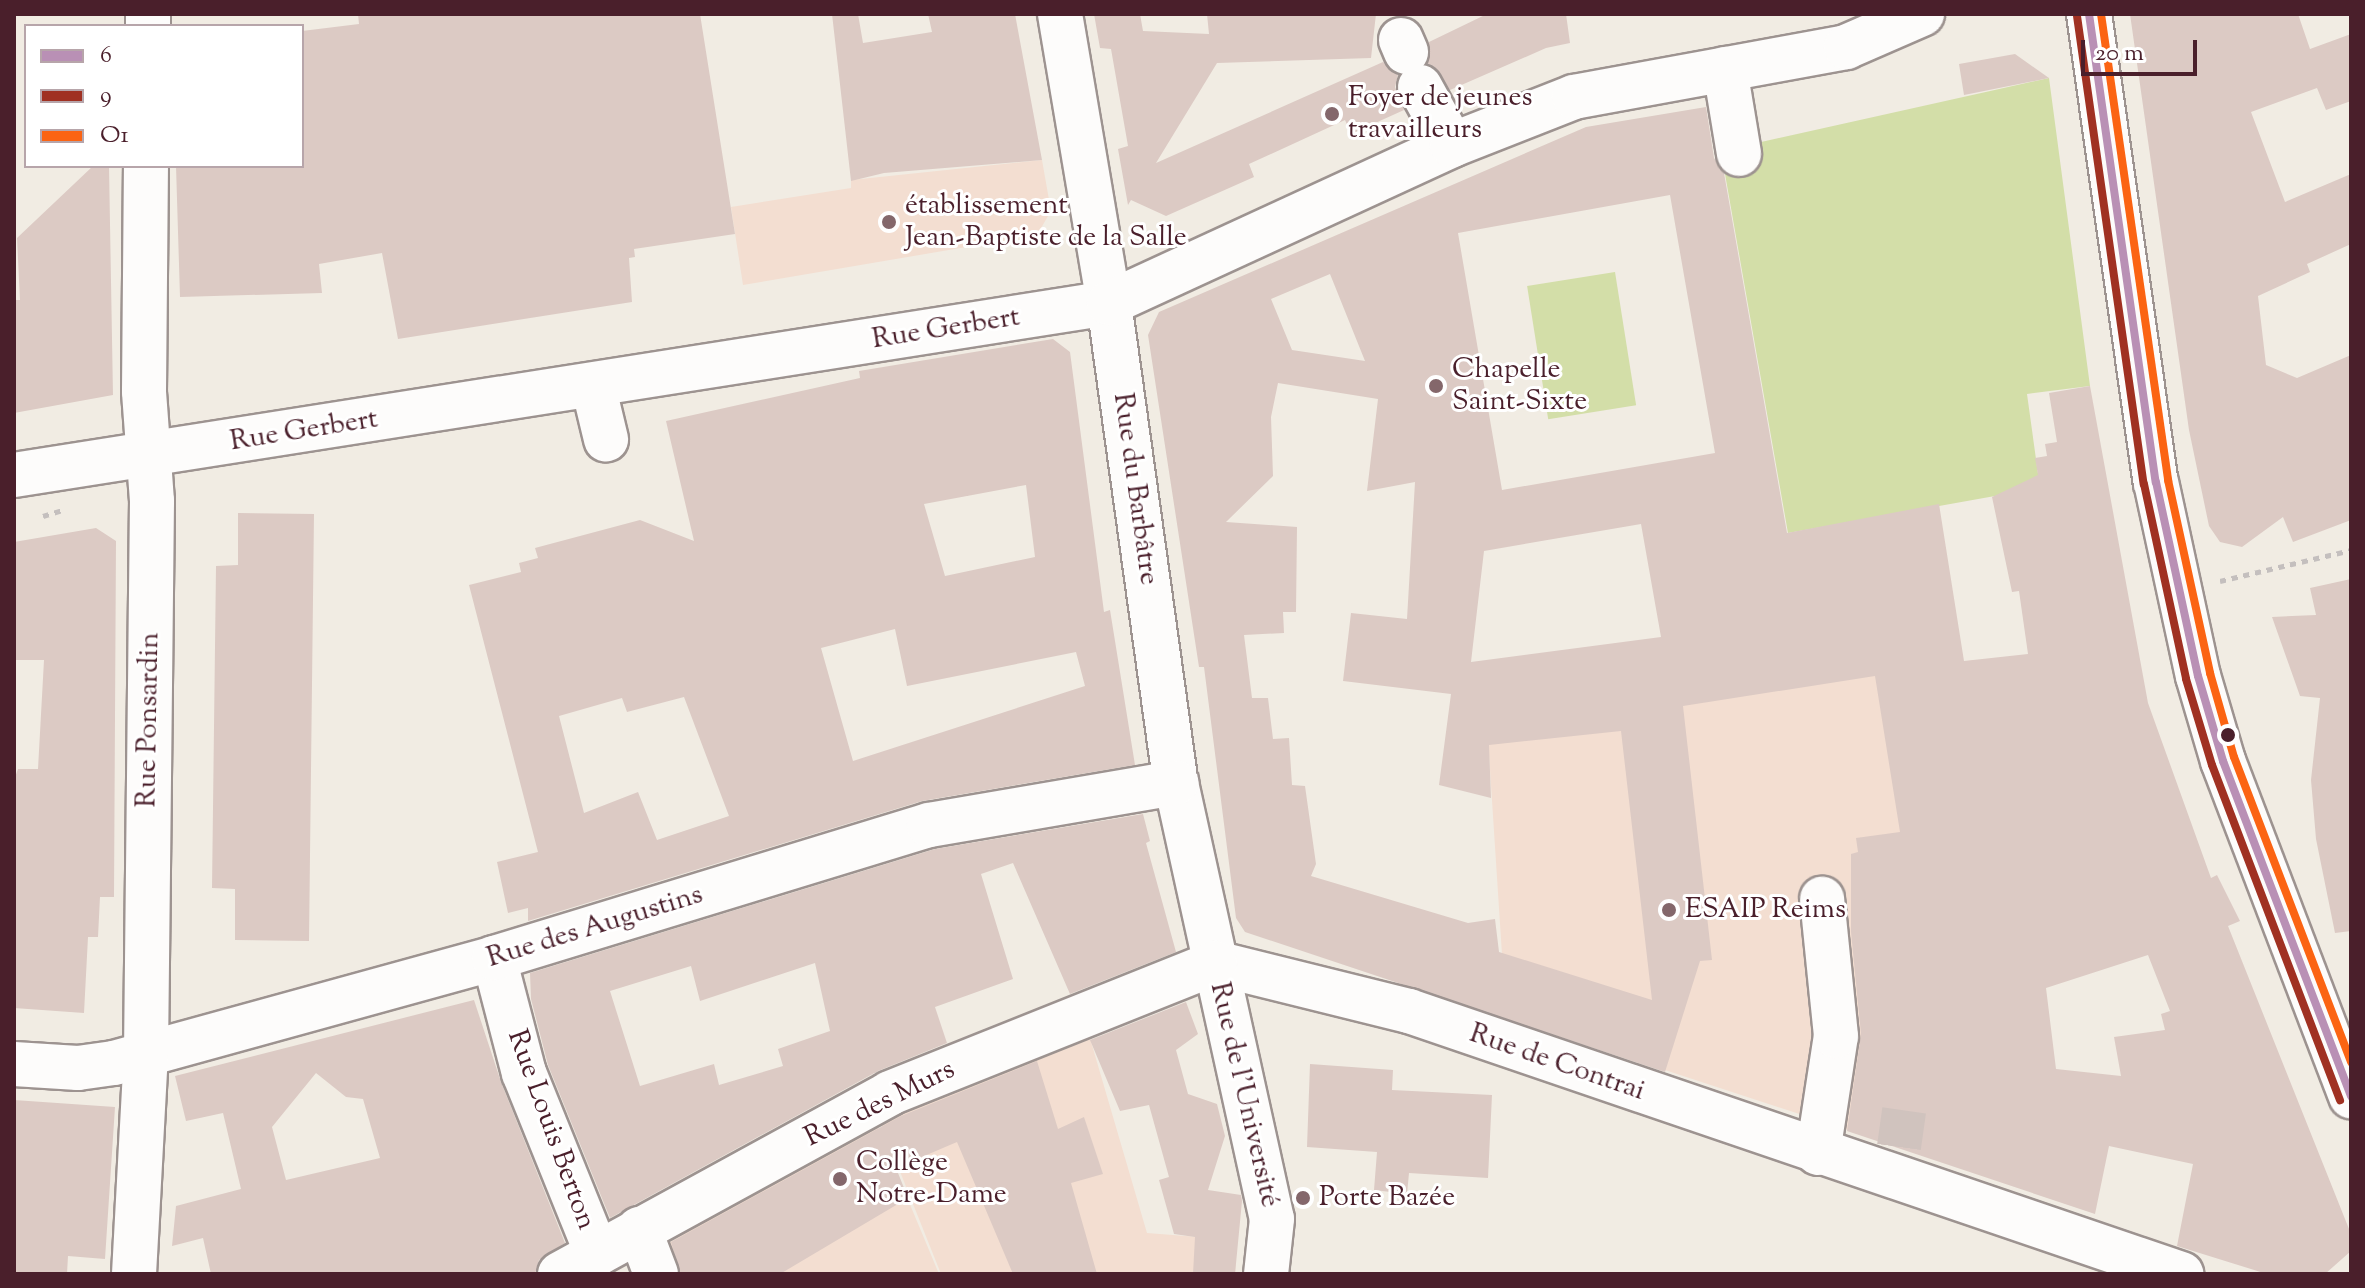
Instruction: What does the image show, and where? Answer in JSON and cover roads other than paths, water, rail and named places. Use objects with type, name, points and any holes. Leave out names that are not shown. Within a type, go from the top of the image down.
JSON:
[{"type":"street","name":"Rue du Barbâtre","points":[[1060,14],[1109,303],[1176,783],[1215,963]]},
{"type":"street","name":"Rue Gerbert","points":[[14,475],[152,456],[1109,303],[1452,145],[1574,97],[1846,47],[1874,24],[1922,14]]},
{"type":"street","points":[[2089,14],[2156,482],[2179,590],[2223,761],[2351,1096]]},
{"type":"street","points":[[1409,60],[1452,145]]},
{"type":"street","points":[[1725,69],[1739,154]]},
{"type":"street","name":"Rue Ponsardin","points":[[134,1274],[146,1055],[152,456],[144,391],[146,168]]},
{"type":"street","points":[[593,385],[606,439]]},
{"type":"street","name":"Rue des Augustins","points":[[14,1064],[78,1068],[146,1055],[494,958],[929,825],[1176,783]]},
{"type":"street","points":[[1818,1153],[1836,1036],[1822,899]]},
{"type":"street","name":"Rue Louis Berton","points":[[494,958],[578,1264]]},
{"type":"street","name":"Rue de Contrai","points":[[1215,963],[1409,1011],[1818,1153],[1896,1163],[2181,1274]]},
{"type":"street","name":"Rue des Murs","points":[[578,1264],[890,1093],[1215,963]]},
{"type":"street","name":"Rue de l'Université","points":[[1215,963],[1272,1219],[1266,1274]]},
{"type":"street","points":[[639,1229],[656,1274]]},
{"type":"tunnel","points":[[1899,1147],[1904,1110]]},
{"type":"place","name":"Foyer de jeunes travailleurs","points":[[1332,114]]},
{"type":"place","name":"établissement Jean-Baptiste de la Salle","points":[[889,222]]},
{"type":"place","name":"Chapelle Saint-Sixte","points":[[1436,386]]},
{"type":"place","name":"ESAIP Reims","points":[[1669,910]]},
{"type":"place","name":"Collège Notre-Dame","points":[[840,1179]]},
{"type":"place","name":"Porte Bazée","points":[[1303,1198]]}]
